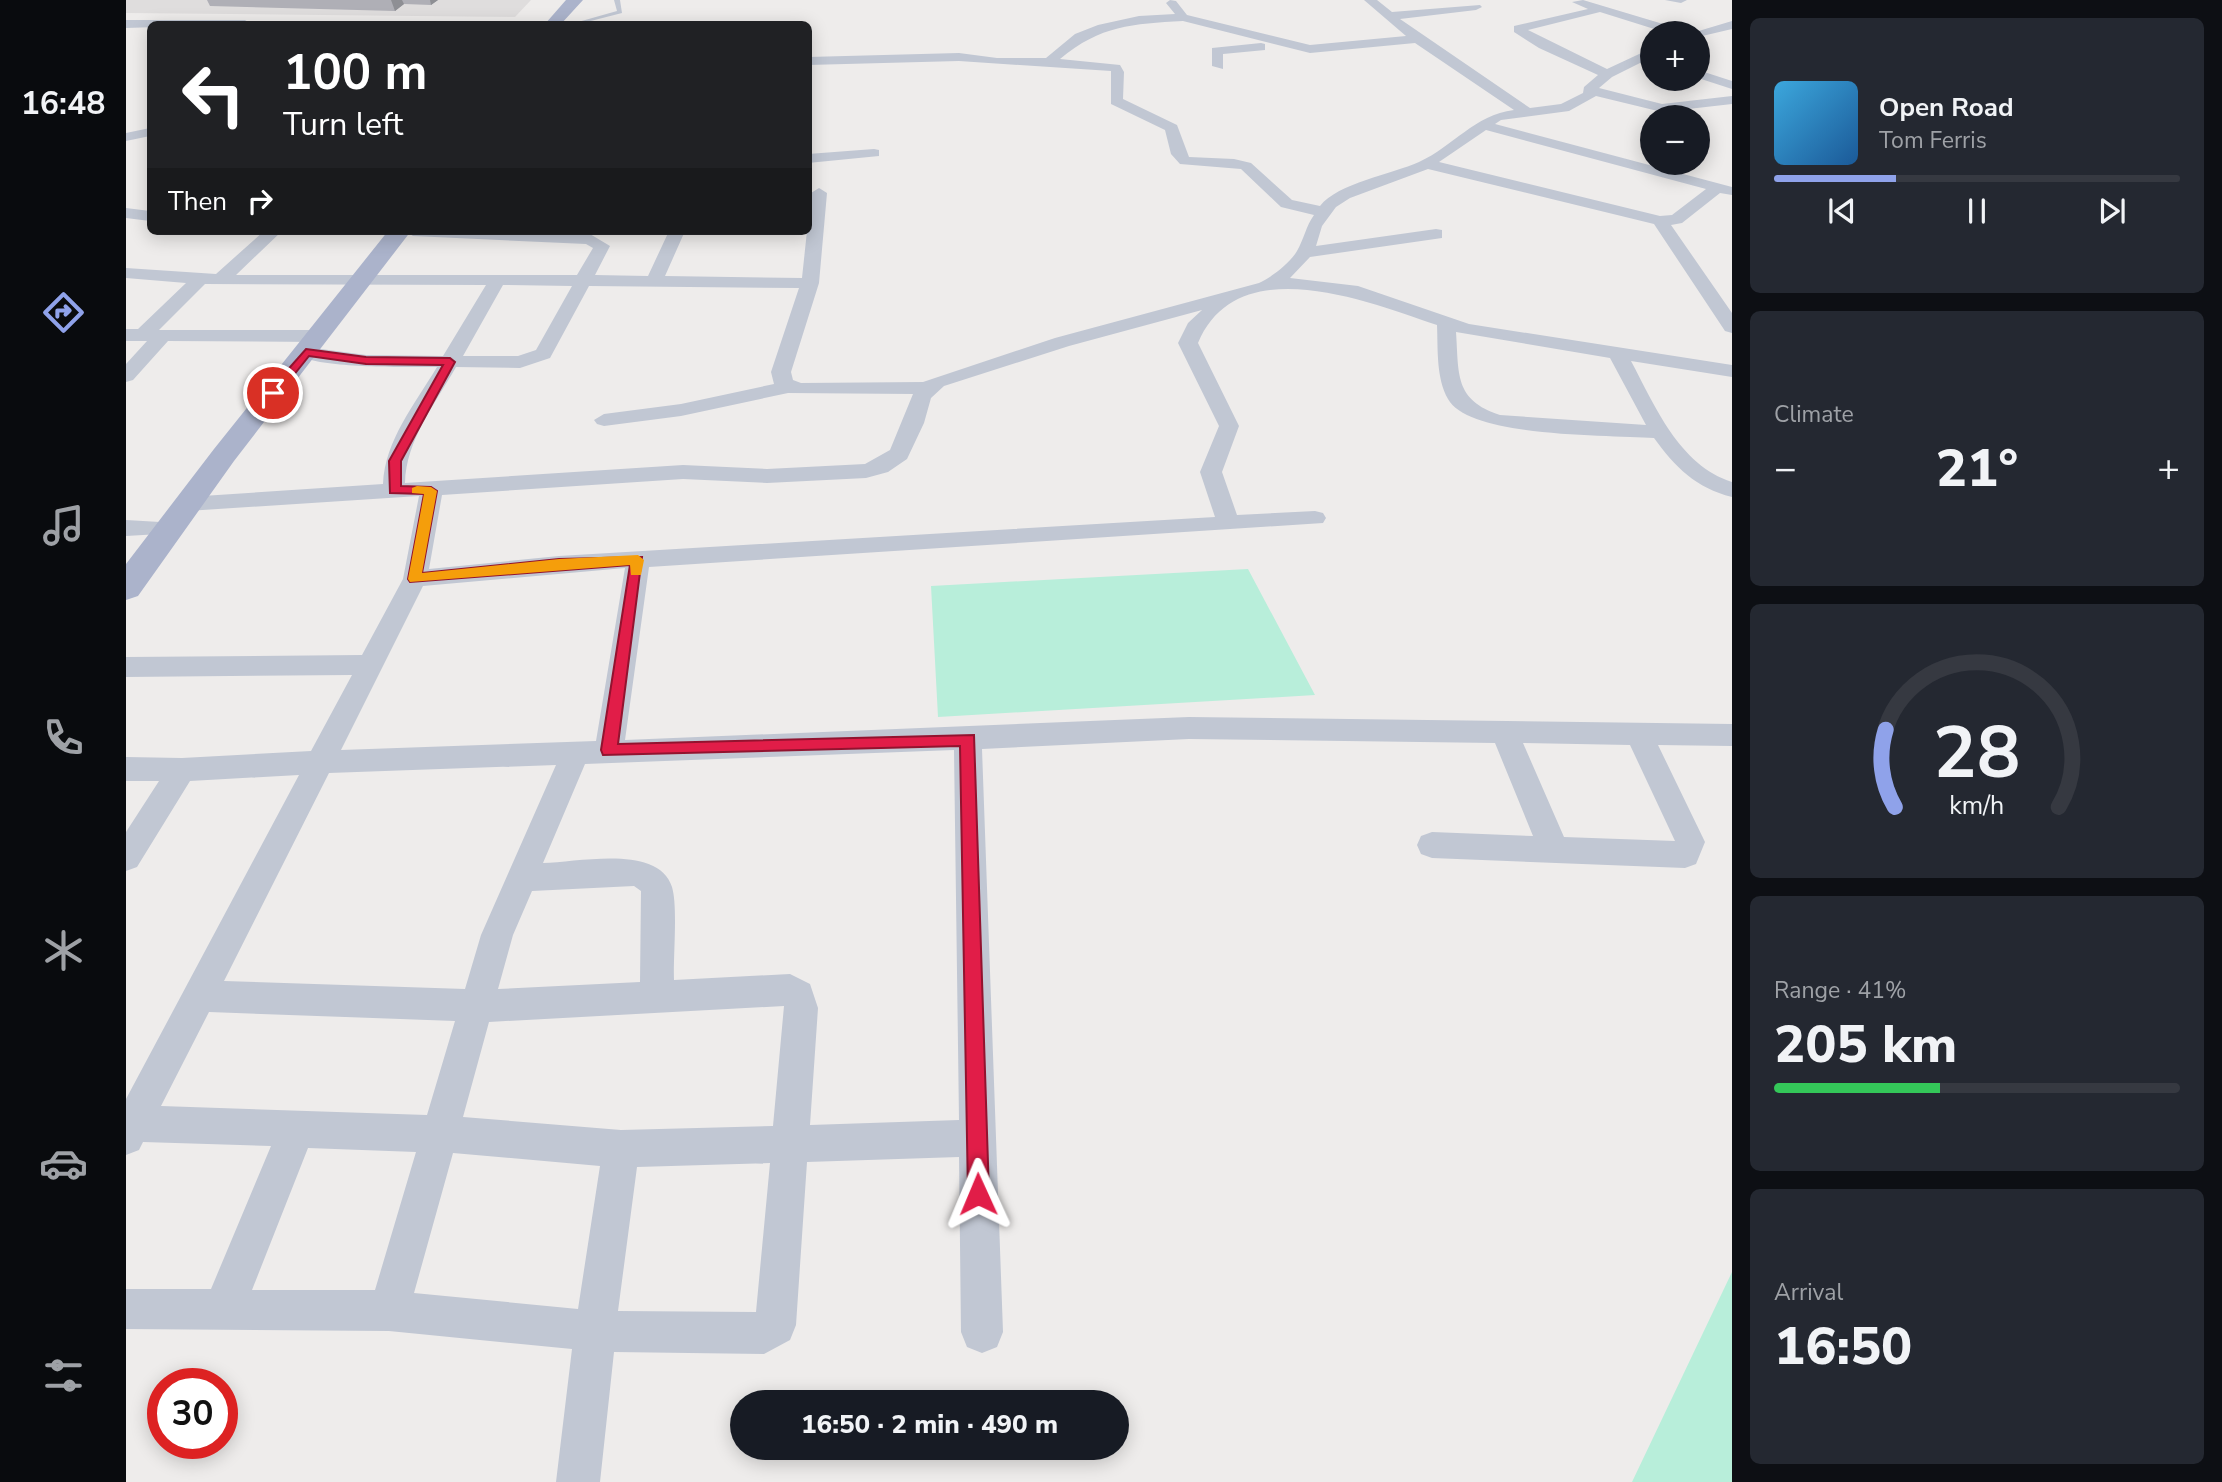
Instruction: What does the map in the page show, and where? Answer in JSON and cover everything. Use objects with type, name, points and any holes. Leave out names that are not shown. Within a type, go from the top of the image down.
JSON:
[{"type":"main road","points":[[556,21],[575,0]]},
{"type":"main road","points":[[126,588],[187,503],[397,235]]},
{"type":"street","points":[[1170,0],[1184,17]]},
{"type":"street","points":[[1370,0],[1417,39],[1528,113]]},
{"type":"street","points":[[1573,0],[1596,10],[1640,22]]},
{"type":"street","points":[[1671,0],[1681,0]]},
{"type":"street","points":[[1392,16],[1478,6]]},
{"type":"street","points":[[1596,10],[1513,26],[1543,45],[1607,74]]},
{"type":"street","points":[[1049,62],[1079,37],[1102,28],[1139,20],[1184,17],[1287,46]]},
{"type":"street","points":[[126,24],[147,24]]},
{"type":"street","points":[[1710,30],[1732,24]]},
{"type":"street","points":[[1218,65],[1216,51],[1220,50],[1287,46],[1322,49],[1417,39]]},
{"type":"street","points":[[812,61],[959,57],[997,62],[1049,62],[1115,68],[1118,72],[1116,101],[1172,128],[1178,154],[1185,161],[1246,166],[1287,204],[1324,212]]},
{"type":"street","points":[[1588,90],[1607,74],[1640,59]]},
{"type":"street","points":[[1710,78],[1732,85]]},
{"type":"street","points":[[1276,282],[1304,253],[1314,226],[1330,204],[1361,187],[1427,164],[1483,125],[1506,113],[1528,113],[1574,105],[1590,95],[1588,90]]},
{"type":"street","points":[[1588,90],[1662,108],[1732,100]]},
{"type":"street","points":[[1483,125],[1724,190]]},
{"type":"street","points":[[126,137],[147,133]]},
{"type":"street","points":[[812,159],[874,153]]},
{"type":"street","points":[[1427,164],[1660,221],[1676,220],[1724,190]]},
{"type":"street","points":[[788,387],[783,382],[781,372],[810,283],[819,193]]},
{"type":"street","points":[[126,213],[147,216]]},
{"type":"street","points":[[1660,221],[1732,327]]},
{"type":"street","points":[[1304,253],[1436,234]]},
{"type":"street","points":[[221,279],[270,235]]},
{"type":"street","points":[[134,335],[312,344],[366,361],[520,362],[543,354],[602,246],[590,239],[502,235]]},
{"type":"street","points":[[654,281],[675,235]]},
{"type":"street","points":[[126,273],[200,279],[291,281],[366,278],[810,283]]},
{"type":"street","points":[[134,335],[200,279]]},
{"type":"street","points":[[394,490],[395,461],[498,279]]},
{"type":"street","points":[[604,420],[681,410],[788,387],[926,388],[953,375],[1012,356],[1222,300],[1276,282],[1352,290],[1446,324],[1732,371]]},
{"type":"street","points":[[1222,300],[1195,327],[1188,343],[1229,426],[1226,441],[1213,459],[1210,473],[1228,521]]},
{"type":"street","points":[[1446,324],[1454,393],[1462,405],[1478,415],[1498,421],[1660,432]]},
{"type":"street","points":[[126,376],[163,336]]},
{"type":"street","points":[[1618,354],[1660,432],[1698,476],[1714,486],[1732,490]]},
{"type":"street","points":[[187,503],[394,490],[431,491],[682,472],[767,476],[866,471],[880,467],[900,454],[926,388]]},
{"type":"street","points":[[431,491],[415,579],[373,665],[317,762],[201,996],[128,1128],[297,1128],[442,1134],[621,1149],[977,1138]]},
{"type":"street","points":[[415,579],[559,564],[1228,521],[1315,518]]},
{"type":"street","points":[[126,528],[169,528]]},
{"type":"street","points":[[389,1311],[497,935],[522,878],[592,752],[638,560]]},
{"type":"street","points":[[126,667],[373,665]]},
{"type":"street","points":[[126,769],[182,770],[317,762],[968,739],[1189,728],[1732,735]]},
{"type":"street","points":[[1504,731],[1554,849]]},
{"type":"street","points":[[1432,845],[1685,855],[1689,851],[1690,842],[1638,732]]},
{"type":"street","points":[[968,739],[982,1332]]},
{"type":"street","points":[[126,858],[182,770]]},
{"type":"street","points":[[522,878],[638,872],[651,880],[657,889],[657,997]]},
{"type":"street","points":[[126,1309],[389,1311],[595,1331],[764,1333],[775,1325],[800,1008],[797,995],[790,990],[478,1006],[201,996]]},
{"type":"street","points":[[223,1310],[297,1128]]},
{"type":"street","points":[[578,1482],[595,1331],[621,1149]]},
{"type":"lane","points":[[593,21],[606,19],[620,12],[617,0]]},
{"type":"shaded area","points":[[126,0],[531,0],[515,17],[126,13]]},
{"type":"green space","points":[[1248,569],[1315,695],[938,717],[931,586]]},
{"type":"green space","points":[[1732,1272],[1732,1482],[1632,1482]]},
{"type":"slow traffic","points":[[417,490],[431,491],[415,579],[559,564],[638,560],[636,572]]},
{"type":"route","points":[[273,393],[306,353],[366,361],[450,362],[405,438],[395,461],[394,490],[431,491],[415,579],[559,564],[638,560],[609,750],[968,739],[978,1194]]}]
